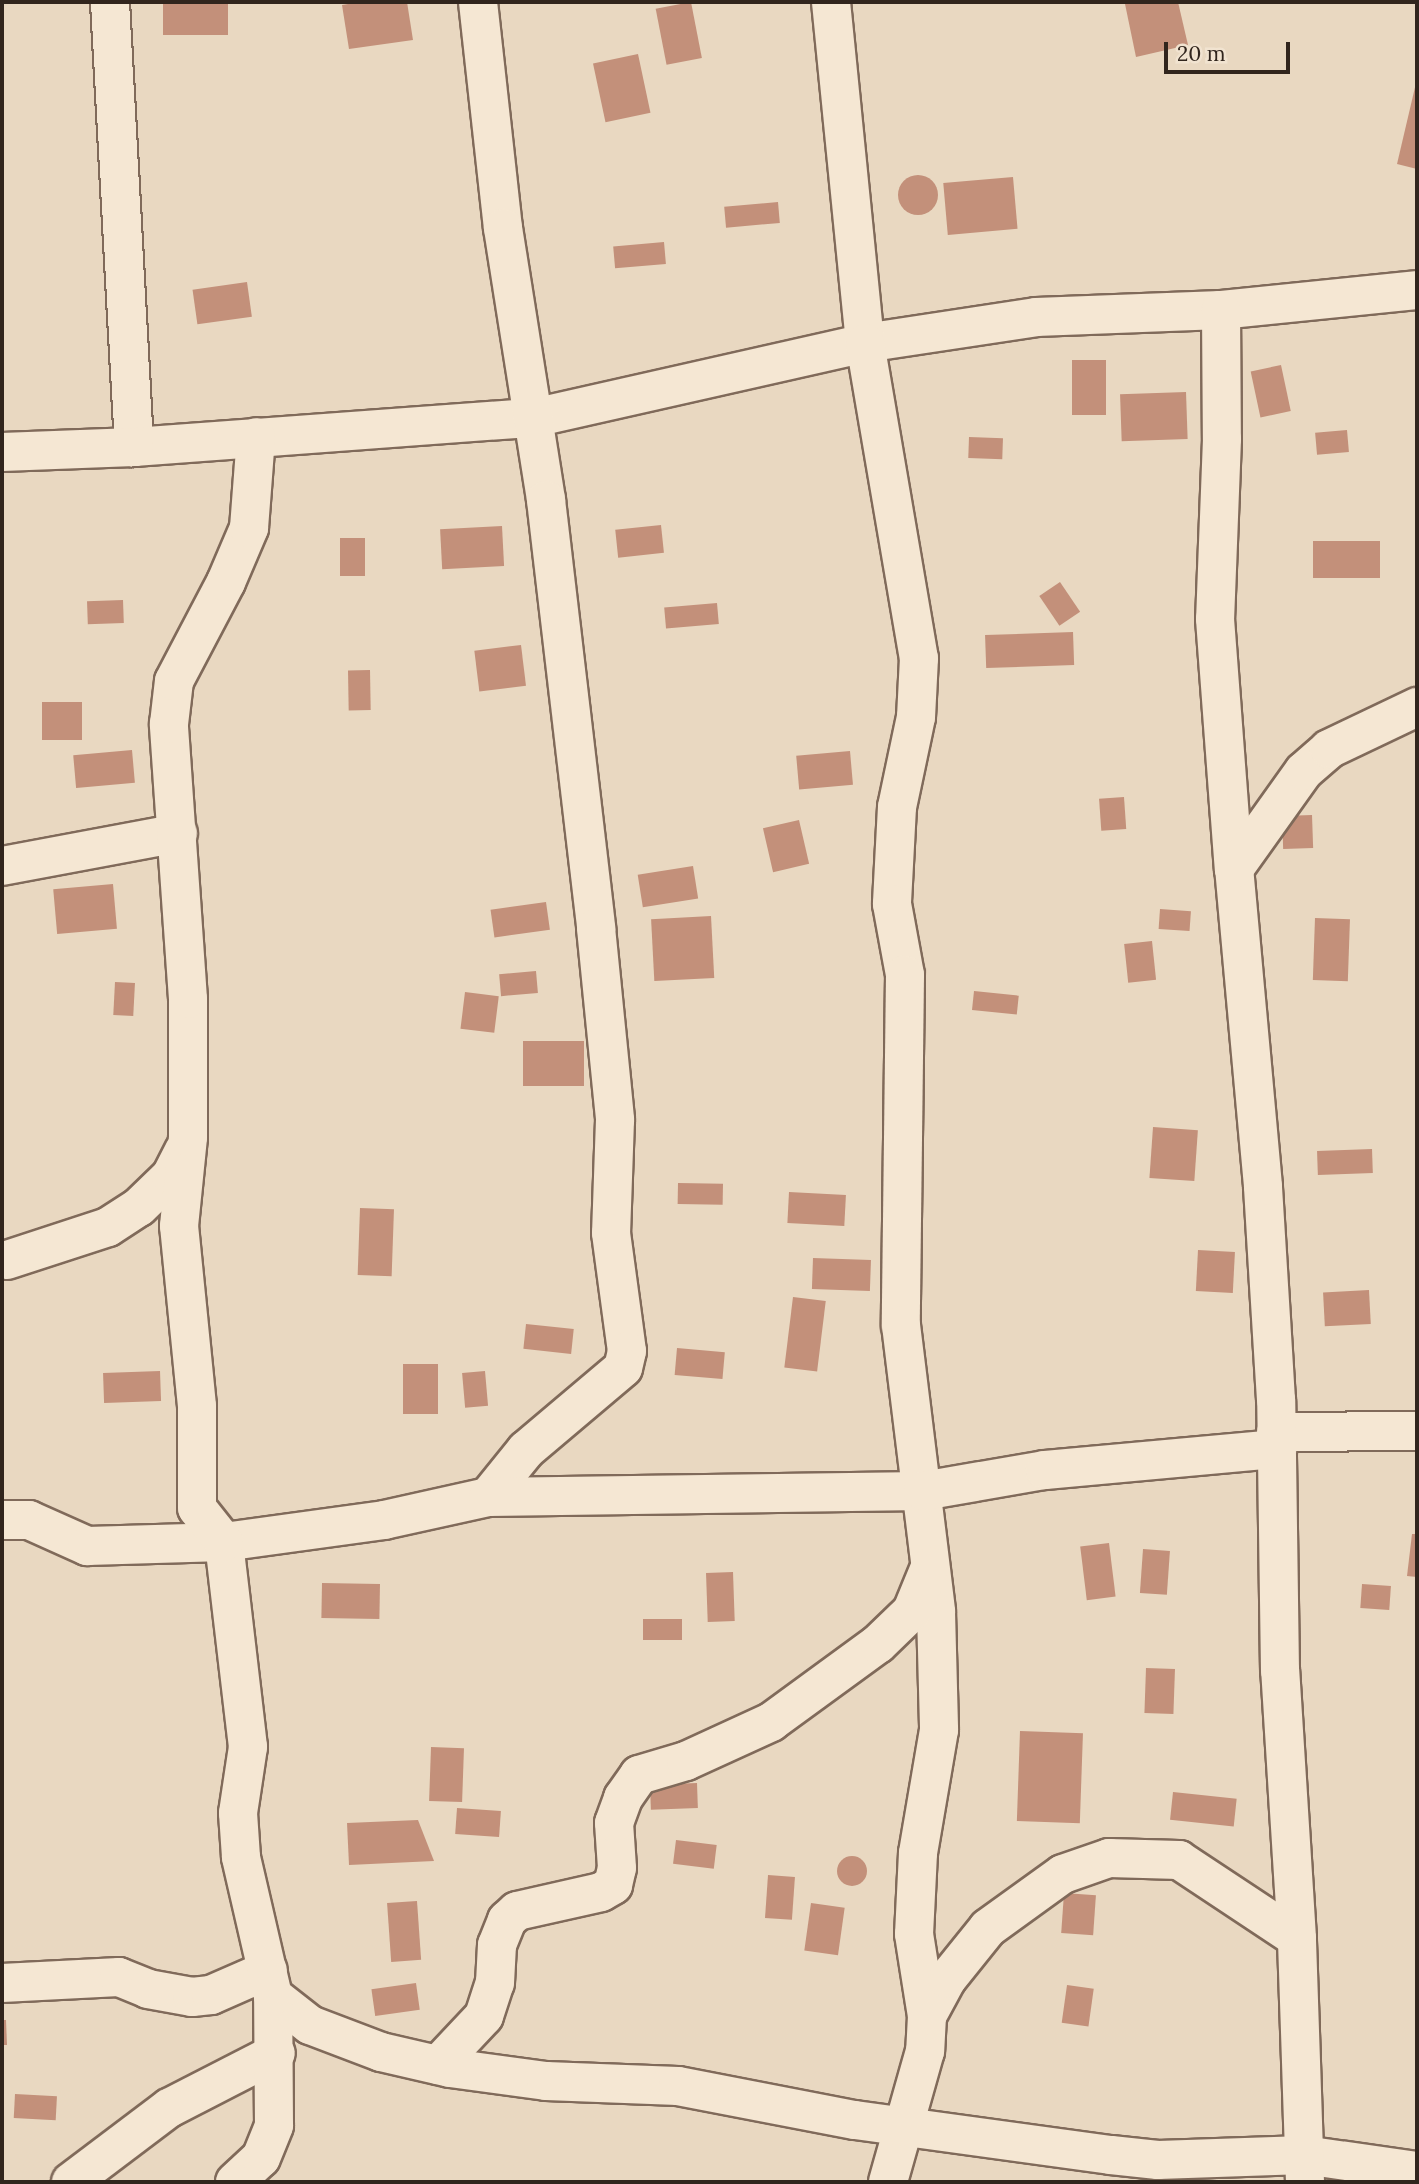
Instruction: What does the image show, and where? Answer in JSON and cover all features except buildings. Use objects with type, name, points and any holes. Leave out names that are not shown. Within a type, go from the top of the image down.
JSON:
[{"type":"street","points":[[110,2],[134,447]]},
{"type":"street","points":[[478,2],[503,228],[533,418],[596,928],[615,1119],[611,1233],[627,1351],[623,1368],[526,1450],[488,1497]]},
{"type":"street","points":[[831,2],[865,343],[919,658],[916,717],[897,807],[892,904],[905,975],[901,1325],[931,1565],[939,1730],[918,1853],[914,1934],[927,2015],[925,2051],[913,2084],[919,2126],[888,2182]]},
{"type":"street","points":[[2,452],[134,447],[533,418],[865,343],[1036,317],[1221,310],[1417,290]]},
{"type":"street","points":[[1221,310],[1222,439],[1215,620],[1234,869],[1263,1186],[1277,1441],[1280,1671],[1297,1938],[1305,2169]]},
{"type":"street","points":[[235,2182],[261,2158],[274,2125],[276,2053],[271,1983],[241,1857],[238,1813],[248,1747],[224,1542],[197,1508],[197,1406],[179,1226],[187,1142],[188,999],[169,724],[174,681],[226,582],[249,528],[256,437]]},
{"type":"street","points":[[1234,869],[1304,771],[1329,749],[1417,707]]},
{"type":"street","points":[[2,866],[178,833]]},
{"type":"street","points":[[7,1260],[108,1227],[128,1214],[172,1176],[187,1142]]},
{"type":"street","points":[[2,1520],[29,1520],[87,1546],[224,1542],[384,1520],[488,1497],[923,1491],[1045,1470],[1277,1441],[1417,1431]]},
{"type":"street","points":[[438,2065],[484,2016],[495,1983],[498,1945],[508,1920],[517,1911],[601,1892],[613,1885],[617,1868],[614,1824],[623,1798],[639,1775],[686,1760],[771,1722],[878,1644],[912,1611],[931,1565]]},
{"type":"street","points":[[927,2015],[947,1979],[988,1928],[1063,1874],[1109,1858],[1179,1860],[1297,1938]]},
{"type":"street","points":[[2,1983],[119,1977],[148,1989],[192,1997],[271,1983]]},
{"type":"street","points":[[271,1983],[310,2025],[381,2052],[438,2065],[546,2081],[678,2086],[855,2120],[919,2126],[1158,2160],[1305,2169],[1417,2171]]},
{"type":"street","points":[[71,2182],[169,2108],[276,2053]]}]
